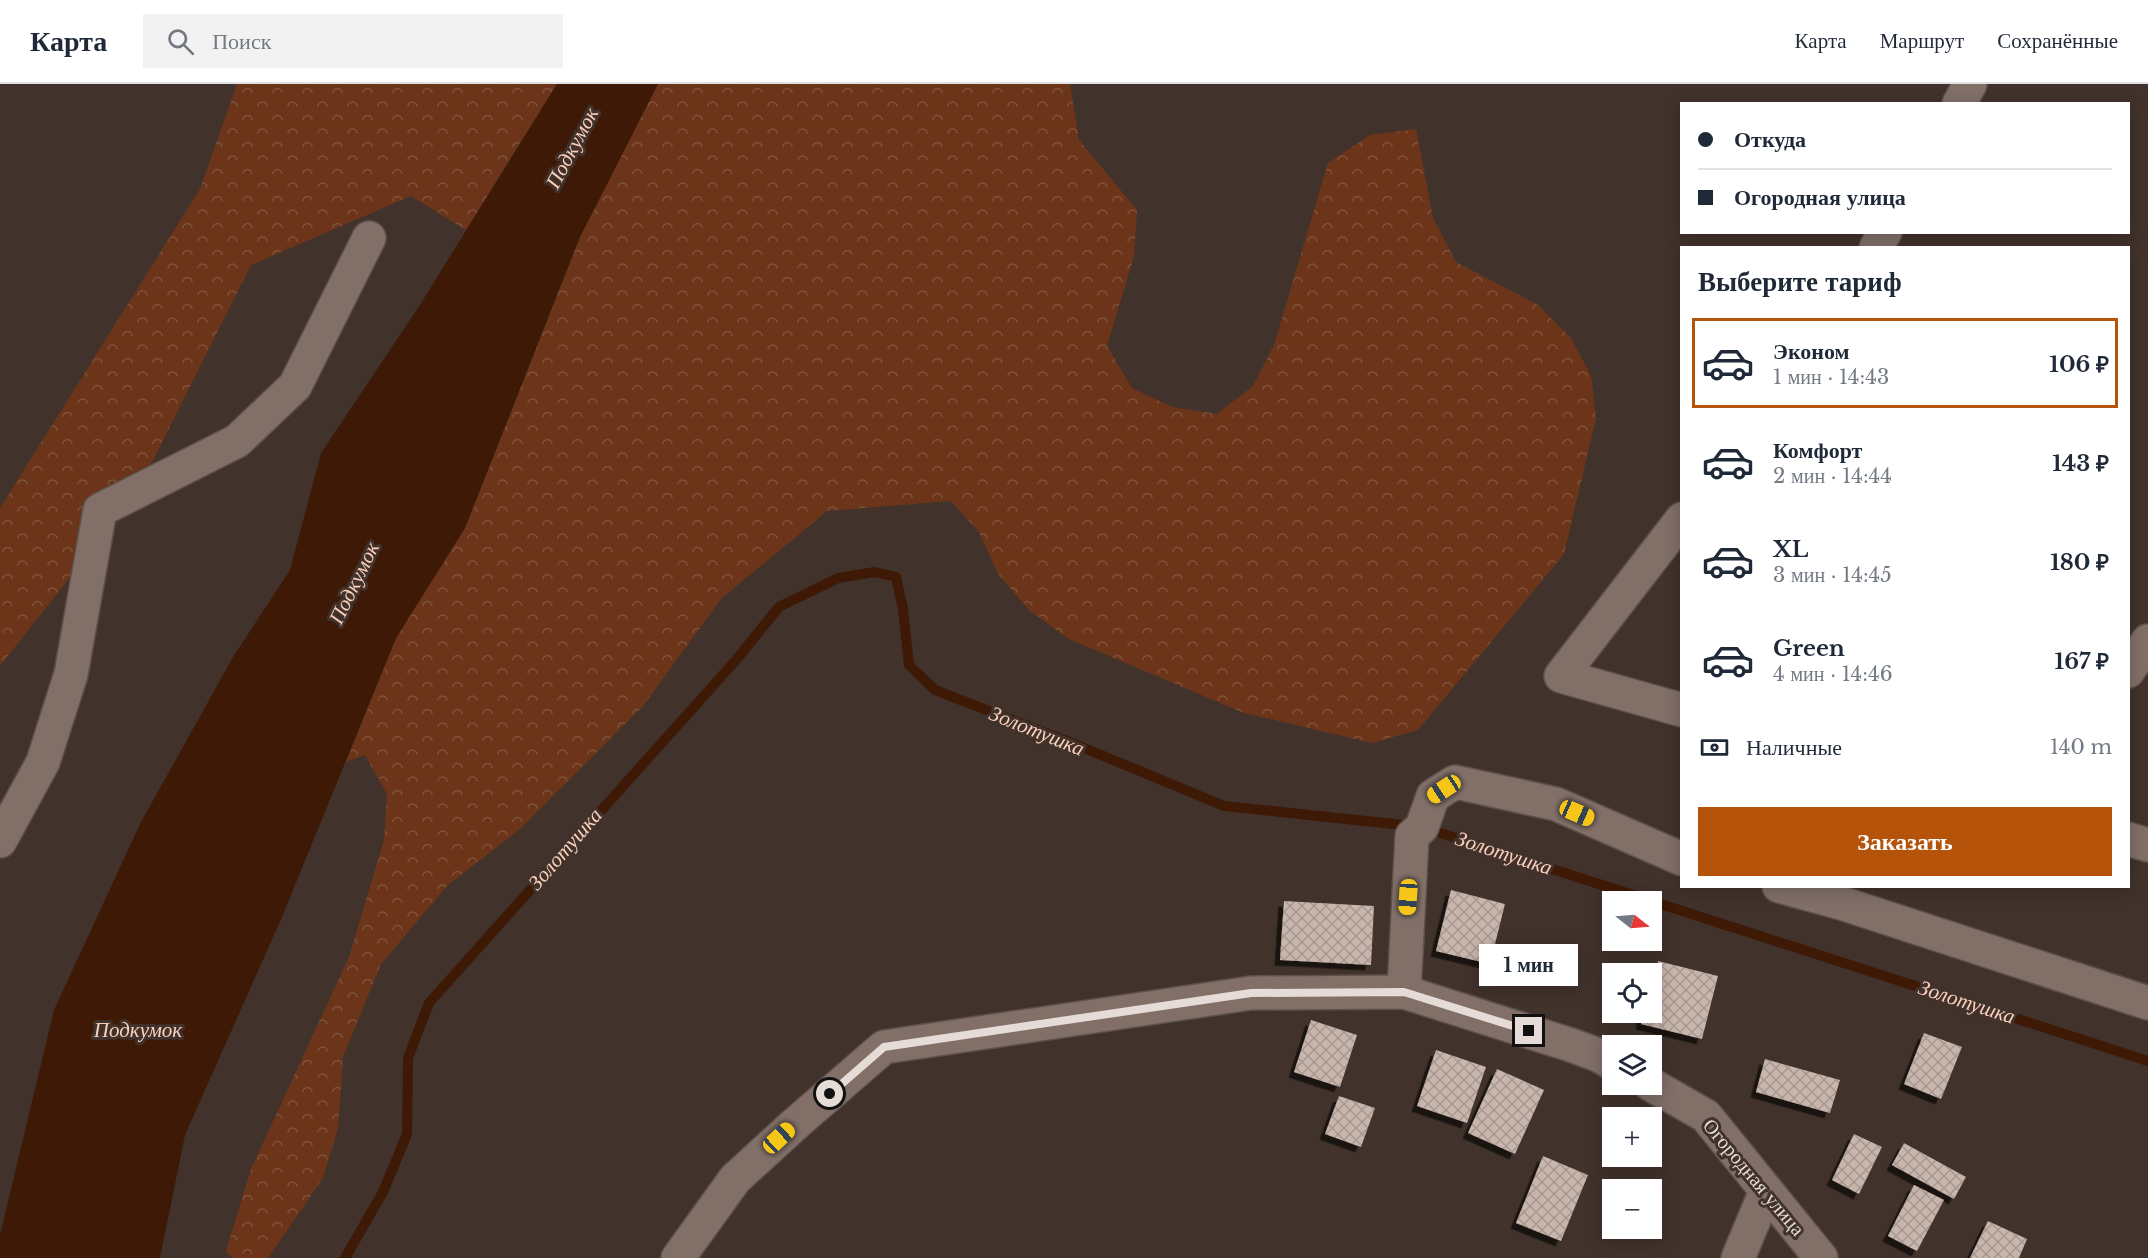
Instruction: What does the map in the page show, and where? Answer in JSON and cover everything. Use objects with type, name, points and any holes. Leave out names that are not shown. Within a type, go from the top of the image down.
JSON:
[{"type":"street","points":[[1960,102],[1970,84]]},
{"type":"street","points":[[0,841],[44,762],[71,674],[100,510],[237,441],[295,386],[369,238]]},
{"type":"street","points":[[1680,522],[1561,676],[1680,709]]},
{"type":"street","points":[[2130,668],[2148,641]]},
{"type":"street","points":[[1404,992],[1412,836],[1422,827],[1433,796],[1455,782],[1556,804],[1680,858]]},
{"type":"street","points":[[2130,840],[2148,845]]},
{"type":"street","points":[[1786,888],[1841,903],[2148,1003]]},
{"type":"street","points":[[678,1258],[735,1179],[884,1047],[1251,993],[1404,992],[1571,1044],[1602,1057]]},
{"type":"street","name":"Огородная улица","points":[[1662,1091],[1706,1116],[1821,1258]]},
{"type":"street","points":[[1738,1258],[1766,1191]]},
{"type":"green space","points":[[237,84],[557,84],[466,230],[411,196],[251,265],[137,492],[0,666],[0,508],[200,189]]},
{"type":"green space","points":[[658,84],[1070,84],[1079,140],[1137,210],[1134,256],[1107,346],[1132,388],[1172,407],[1217,414],[1253,386],[1274,345],[1328,163],[1370,135],[1416,129],[1433,218],[1456,262],[1538,305],[1571,338],[1591,376],[1596,418],[1564,554],[1418,730],[1372,743],[1244,713],[1069,639],[1030,611],[998,574],[979,532],[951,501],[827,511],[721,599],[643,706],[519,830],[448,885],[381,964],[343,1057],[338,1128],[323,1178],[268,1258],[232,1258],[226,1251],[251,1169],[349,957],[384,840],[387,794],[365,755],[346,762],[396,638],[465,528],[580,237]]},
{"type":"water","name":"Подкумок","points":[[557,84],[658,84],[580,237],[465,528],[396,638],[282,917],[185,1135],[160,1258],[0,1258],[0,1235],[54,1010],[140,824],[233,657],[290,570],[321,453],[418,308]]},
{"type":"building","points":[[1451,890],[1505,904],[1490,964],[1436,951]]},
{"type":"building","points":[[1284,901],[1374,906],[1371,965],[1280,960]]},
{"type":"building","points":[[1658,961],[1718,976],[1702,1039],[1641,1024],[1662,1023],[1662,963],[1658,963]]},
{"type":"building","points":[[1311,1020],[1357,1035],[1340,1087],[1294,1072]]},
{"type":"building","points":[[1924,1033],[1962,1047],[1941,1099],[1904,1084]]},
{"type":"building","points":[[1436,1050],[1486,1067],[1467,1123],[1417,1106]]},
{"type":"building","points":[[1765,1059],[1840,1080],[1830,1113],[1756,1092]]},
{"type":"building","points":[[1497,1069],[1544,1090],[1515,1154],[1468,1133]]},
{"type":"building","points":[[1339,1096],[1375,1108],[1361,1147],[1325,1134]]},
{"type":"building","points":[[1854,1134],[1882,1147],[1859,1194],[1832,1180]]},
{"type":"building","points":[[1904,1143],[1966,1177],[1954,1199],[1892,1165]]},
{"type":"building","points":[[1543,1156],[1588,1175],[1561,1241],[1516,1223]]},
{"type":"building","points":[[1914,1185],[1944,1200],[1917,1251],[1888,1236]]},
{"type":"building","points":[[1988,1221],[2027,1239],[2019,1258],[1970,1258]]},
{"type":"waterway","name":"Золотушка","points":[[345,1258],[383,1192],[407,1134],[408,1058],[429,1003],[736,660],[779,607],[838,578],[875,572],[896,577],[903,609],[909,665],[935,690],[1082,747],[1224,806],[1422,827],[2148,1061]]},
{"type":"route","points":[[830,1094],[884,1047],[1251,993],[1404,992],[1529,1031]]}]
